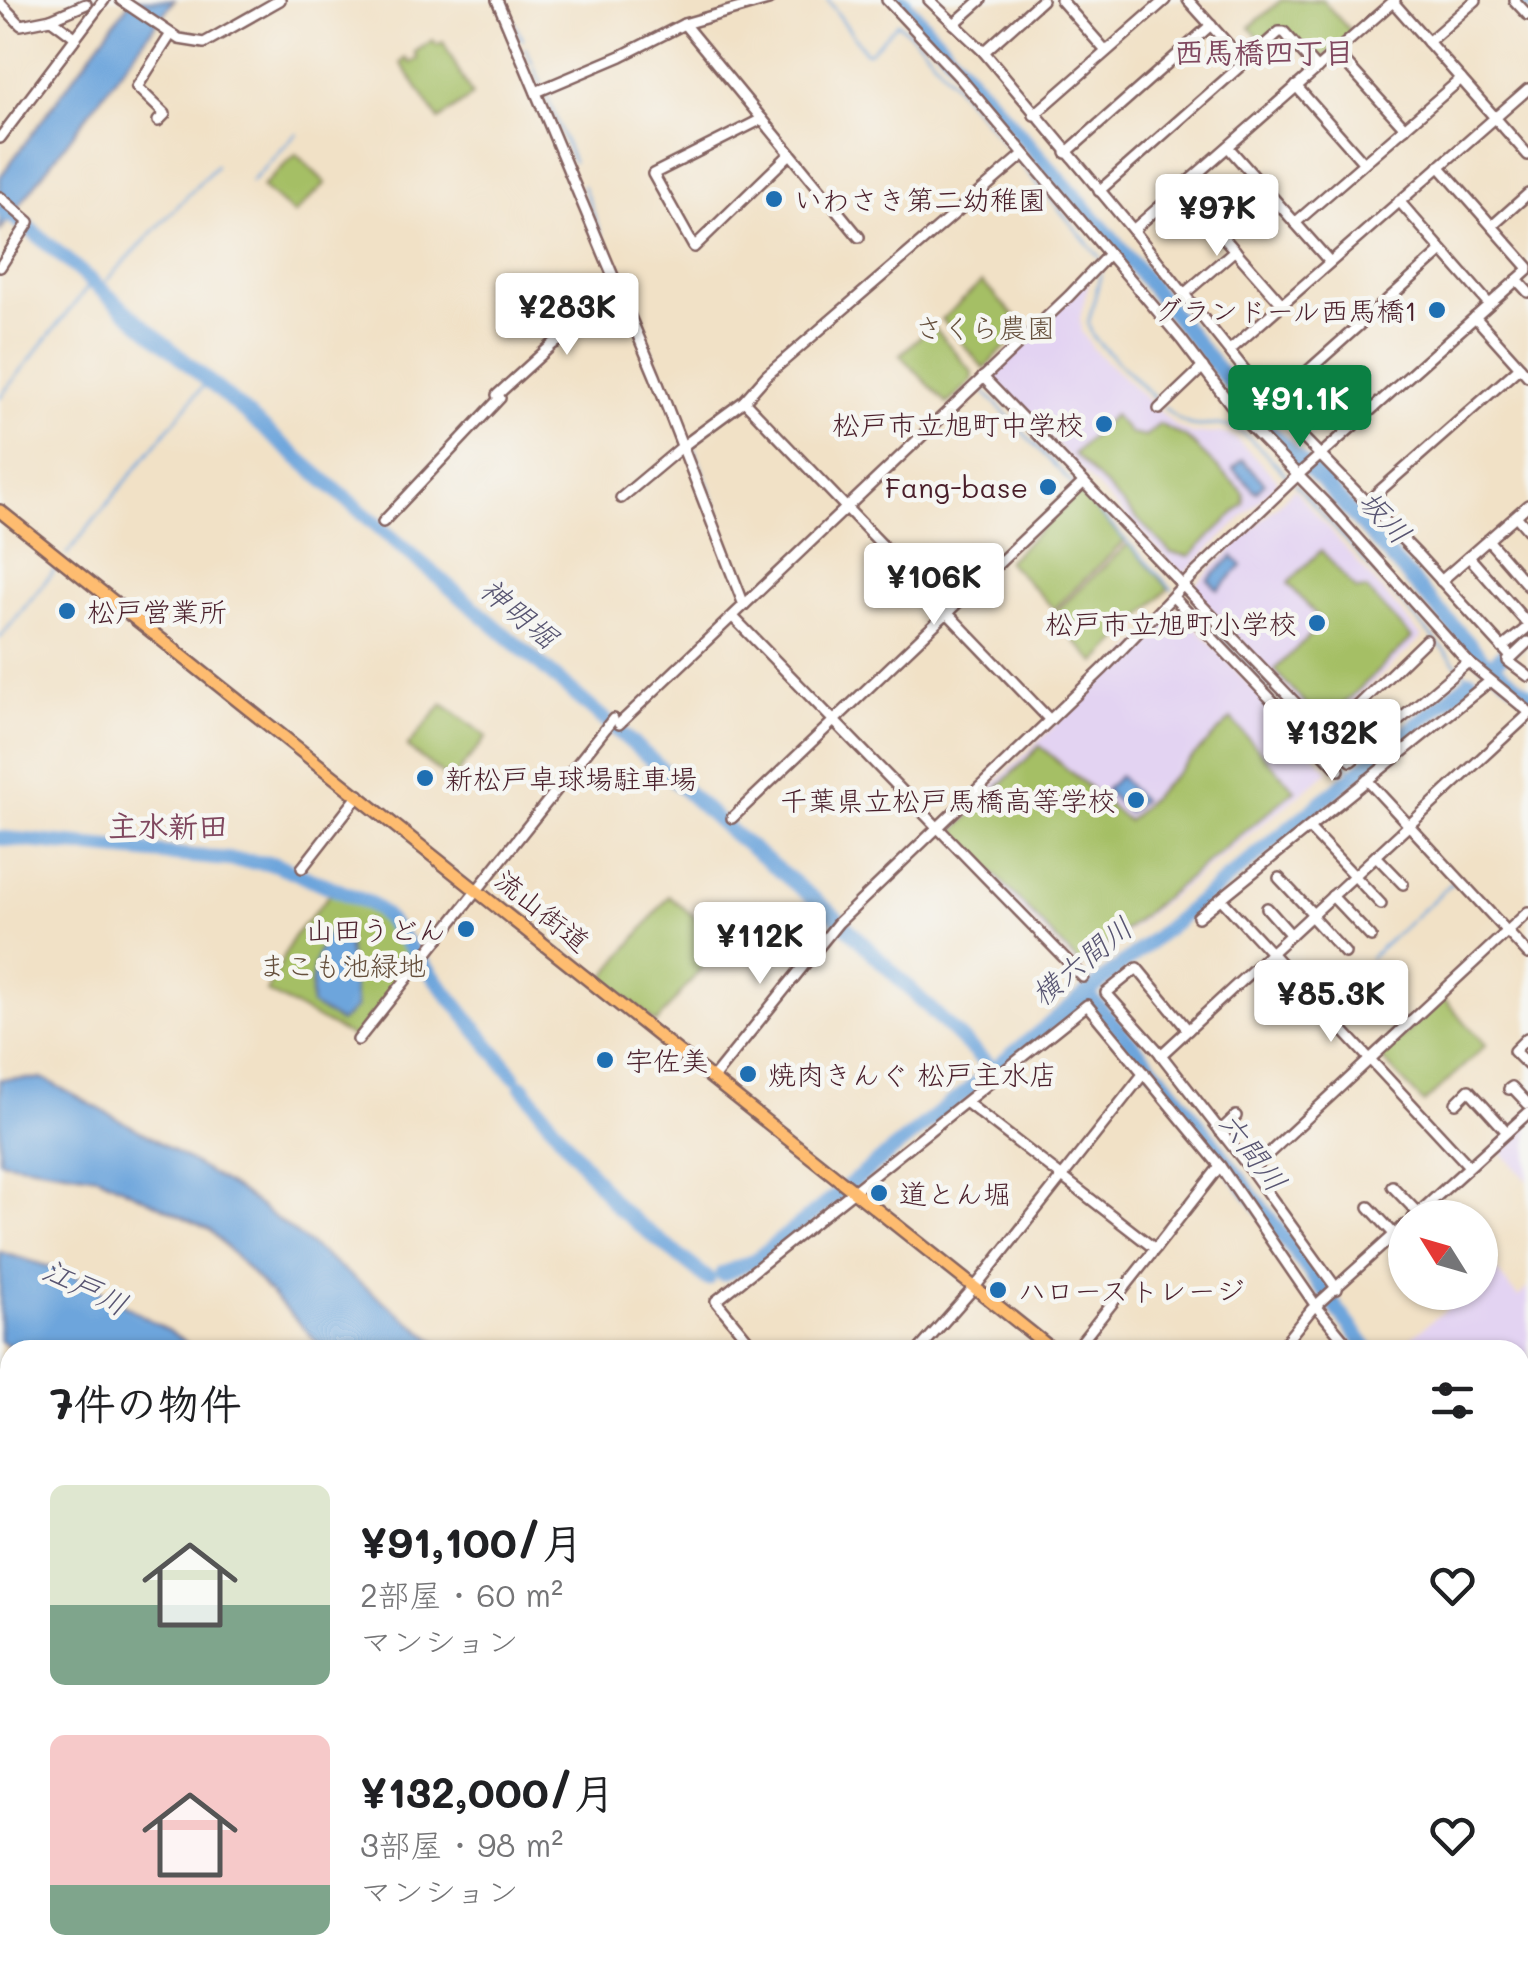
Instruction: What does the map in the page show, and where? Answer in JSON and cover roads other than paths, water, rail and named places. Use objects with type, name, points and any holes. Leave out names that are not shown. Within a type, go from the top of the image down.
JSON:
[{"type":"main road","name":"流山街道","points":[[0,510],[1042,1340]]},
{"type":"street","points":[[0,138],[104,0]]},
{"type":"street","points":[[121,0],[169,33],[190,43],[204,44],[266,2],[280,0]]},
{"type":"street","points":[[498,0],[626,304],[744,605]]},
{"type":"street","points":[[536,92],[684,24],[768,0]]},
{"type":"street","points":[[887,0],[950,66],[1020,158],[1104,259],[1203,367],[1238,414],[1471,664],[1528,713],[1162,1055]]},
{"type":"street","points":[[929,0],[984,52],[1317,457],[1367,502],[1507,653],[1508,661],[1528,676]]},
{"type":"street","points":[[954,24],[980,0]]},
{"type":"street","points":[[984,52],[1042,0]]},
{"type":"street","points":[[1061,0],[1106,51]]},
{"type":"street","points":[[1034,115],[1164,0]]},
{"type":"street","points":[[1188,0],[1244,62]]},
{"type":"street","points":[[1428,42],[1476,0]]},
{"type":"street","points":[[1514,0],[1528,16]]},
{"type":"street","points":[[1132,230],[1394,1],[1528,154]]},
{"type":"street","points":[[0,2],[22,25],[51,19],[86,4]]},
{"type":"street","points":[[51,19],[75,37]]},
{"type":"street","points":[[684,24],[858,237]]},
{"type":"street","points":[[1066,153],[1211,25]]},
{"type":"street","points":[[1099,191],[1279,32],[1284,32],[1317,68]]},
{"type":"street","points":[[161,118],[137,87],[169,33]]},
{"type":"street","points":[[1336,52],[1405,128]]},
{"type":"street","points":[[1295,223],[1461,79]]},
{"type":"street","points":[[1296,86],[1364,163]]},
{"type":"street","points":[[1230,350],[1528,89]]},
{"type":"street","points":[[762,120],[652,174],[694,247],[790,154]]},
{"type":"street","points":[[1228,147],[1330,262]]},
{"type":"street","points":[[620,498],[744,401],[767,375],[1020,158]]},
{"type":"street","points":[[712,1078],[841,919],[1050,720],[1298,474],[1528,268],[1439,166]]},
{"type":"street","points":[[1180,188],[1282,304]]},
{"type":"street","points":[[1492,226],[1528,194]]},
{"type":"street","points":[[0,197],[29,222],[0,267]]},
{"type":"street","points":[[1399,201],[1489,304]]},
{"type":"street","points":[[1184,294],[1234,250]]},
{"type":"street","points":[[1272,403],[1442,251]]},
{"type":"street","points":[[358,1040],[604,729],[733,616],[1104,259]]},
{"type":"street","points":[[1517,280],[1528,292]]},
{"type":"street","points":[[383,522],[535,357],[561,338],[626,304]]},
{"type":"street","points":[[1475,316],[1528,376]]},
{"type":"street","points":[[1159,409],[1203,367]]},
{"type":"street","points":[[1367,502],[1520,367]]},
{"type":"street","points":[[983,377],[1351,761],[1471,664]]},
{"type":"street","points":[[744,401],[1050,720]]},
{"type":"street","points":[[732,818],[1084,482]]},
{"type":"street","points":[[1442,581],[1528,505]]},
{"type":"street","points":[[1516,516],[1528,530]]},
{"type":"street","points":[[1488,540],[1528,586]]},
{"type":"street","points":[[1470,557],[1528,625],[1507,653]]},
{"type":"street","points":[[1172,597],[1338,770]]},
{"type":"street","points":[[733,616],[1083,977]]},
{"type":"street","points":[[1327,736],[1426,640]]},
{"type":"street","points":[[1507,653],[1528,642]]},
{"type":"street","points":[[1198,917],[1488,679]]},
{"type":"street","points":[[1274,703],[1285,694]]},
{"type":"street","points":[[1367,780],[1528,954]]},
{"type":"street","points":[[302,868],[358,795]]},
{"type":"street","points":[[1309,828],[1381,904]]},
{"type":"street","points":[[1376,856],[1403,884]]},
{"type":"street","points":[[1279,878],[1345,954]]},
{"type":"street","points":[[1332,896],[1371,937]]},
{"type":"street","points":[[1221,899],[1468,1165]]},
{"type":"street","points":[[1267,908],[1291,935]]},
{"type":"street","points":[[1251,1170],[1528,912]]},
{"type":"street","points":[[1188,1030],[1136,968],[1106,993],[1162,1055],[1336,1289]]},
{"type":"street","points":[[1282,1011],[1306,990]]},
{"type":"street","points":[[748,1340],[716,1300],[1087,1004],[1220,1166],[1344,1340]]},
{"type":"street","points":[[1528,1038],[1514,1050],[1528,1066]]},
{"type":"street","points":[[928,1340],[1144,1073]]},
{"type":"street","points":[[1510,1089],[1512,1086],[1528,1104]]},
{"type":"street","points":[[1456,1103],[1470,1090],[1507,1132]]},
{"type":"street","points":[[967,1103],[1155,1249]]},
{"type":"street","points":[[1432,1200],[1528,1114]]},
{"type":"street","points":[[1220,1131],[1236,1116]]},
{"type":"street","points":[[1083,1340],[1220,1166]]},
{"type":"street","points":[[1392,1186],[1404,1200]]},
{"type":"street","points":[[1368,1208],[1388,1228]]},
{"type":"street","points":[[1287,1340],[1316,1306],[1388,1241]]},
{"type":"water","points":[[131,0],[174,0],[0,231],[0,177]]},
{"type":"water","points":[[1242,460],[1265,483],[1256,492],[1233,469]]},
{"type":"water","points":[[1233,556],[1242,566],[1218,590],[1208,580]]},
{"type":"water","points":[[1119,776],[1142,800],[1128,813],[1105,790]]},
{"type":"water","points":[[334,925],[346,930],[356,1008],[340,1022],[311,1005],[315,963]]},
{"type":"water","name":"江戸川","points":[[0,1079],[44,1079],[144,1133],[244,1194],[434,1340],[315,1340],[210,1230],[98,1176],[0,1161]]},
{"type":"water","name":"江戸川","points":[[0,1252],[70,1273],[183,1340],[0,1340]]},
{"type":"waterway","points":[[503,0],[506,5]]},
{"type":"waterway","points":[[828,0],[865,52],[869,53],[898,23],[920,43],[1100,258]]},
{"type":"waterway","name":"坂川","points":[[902,0],[1114,241],[1265,427],[1322,481],[1483,659],[1528,694]]},
{"type":"waterway","points":[[1524,0],[1528,4]]},
{"type":"waterway","points":[[510,14],[522,40]]},
{"type":"waterway","points":[[525,48],[533,64]]},
{"type":"waterway","points":[[534,68],[541,84]]},
{"type":"waterway","points":[[546,94],[573,162]]},
{"type":"waterway","points":[[251,182],[297,133]]},
{"type":"waterway","points":[[105,282],[216,166]]},
{"type":"waterway","points":[[583,186],[613,264]]},
{"type":"waterway","name":"神明堀","points":[[0,208],[29,228],[724,826],[834,915],[993,1070]]},
{"type":"waterway","points":[[1103,265],[1088,324],[1093,337],[1158,402]]},
{"type":"waterway","points":[[0,397],[92,282]]},
{"type":"waterway","points":[[621,284],[653,356]]},
{"type":"waterway","points":[[656,363],[685,435]]},
{"type":"waterway","points":[[67,554],[207,381]]},
{"type":"waterway","points":[[980,387],[1172,589]]},
{"type":"waterway","points":[[1164,407],[1194,426],[1218,425],[1236,430],[1289,478]]},
{"type":"waterway","points":[[694,448],[720,519]]},
{"type":"waterway","points":[[1295,484],[1471,680]]},
{"type":"waterway","points":[[0,638],[56,568]]},
{"type":"waterway","points":[[1178,594],[1355,774]]},
{"type":"waterway","points":[[1491,665],[1528,633]]},
{"type":"waterway","name":"横六間川","points":[[722,1274],[754,1261],[1471,680]]},
{"type":"waterway","name":"横六間川","points":[[0,838],[275,864],[371,904],[514,1076]]},
{"type":"waterway","points":[[1370,958],[1454,881]]},
{"type":"waterway","name":"六間川","points":[[1086,993],[1173,1090],[1360,1340]]},
{"type":"waterway","name":"横六間川","points":[[522,1086],[617,1207],[708,1279]]},
{"type":"place","name":"いわさき第二幼稚園","points":[[774,199]]},
{"type":"place","name":"グランドール西馬橋1","points":[[1437,310]]},
{"type":"place","name":"松戸市立旭町中学校","points":[[1104,424]]},
{"type":"place","name":"Fang-base","points":[[1048,487]]},
{"type":"place","name":"松戸営業所","points":[[67,611]]},
{"type":"place","name":"松戸市立旭町小学校","points":[[1317,623]]},
{"type":"place","name":"新松戸卓球場駐車場","points":[[425,778]]},
{"type":"place","name":"千葉県立松戸馬橋高等学校","points":[[1136,800]]},
{"type":"place","name":"山田うどん","points":[[466,929]]},
{"type":"place","name":"宇佐美","points":[[605,1060]]},
{"type":"place","name":"焼肉きんぐ 松戸主水店","points":[[748,1074]]},
{"type":"place","name":"道とん堀","points":[[879,1193]]},
{"type":"place","name":"ハローストレージ","points":[[998,1290]]},
{"type":"district","name":"西馬橋四丁目","points":[[1264,51]]},
{"type":"district","name":"主水新田","points":[[168,825]]},
{"type":"park label","name":"さくら農園","points":[[985,327]]},
{"type":"park label","name":"まこも池緑地","points":[[342,965]]}]
